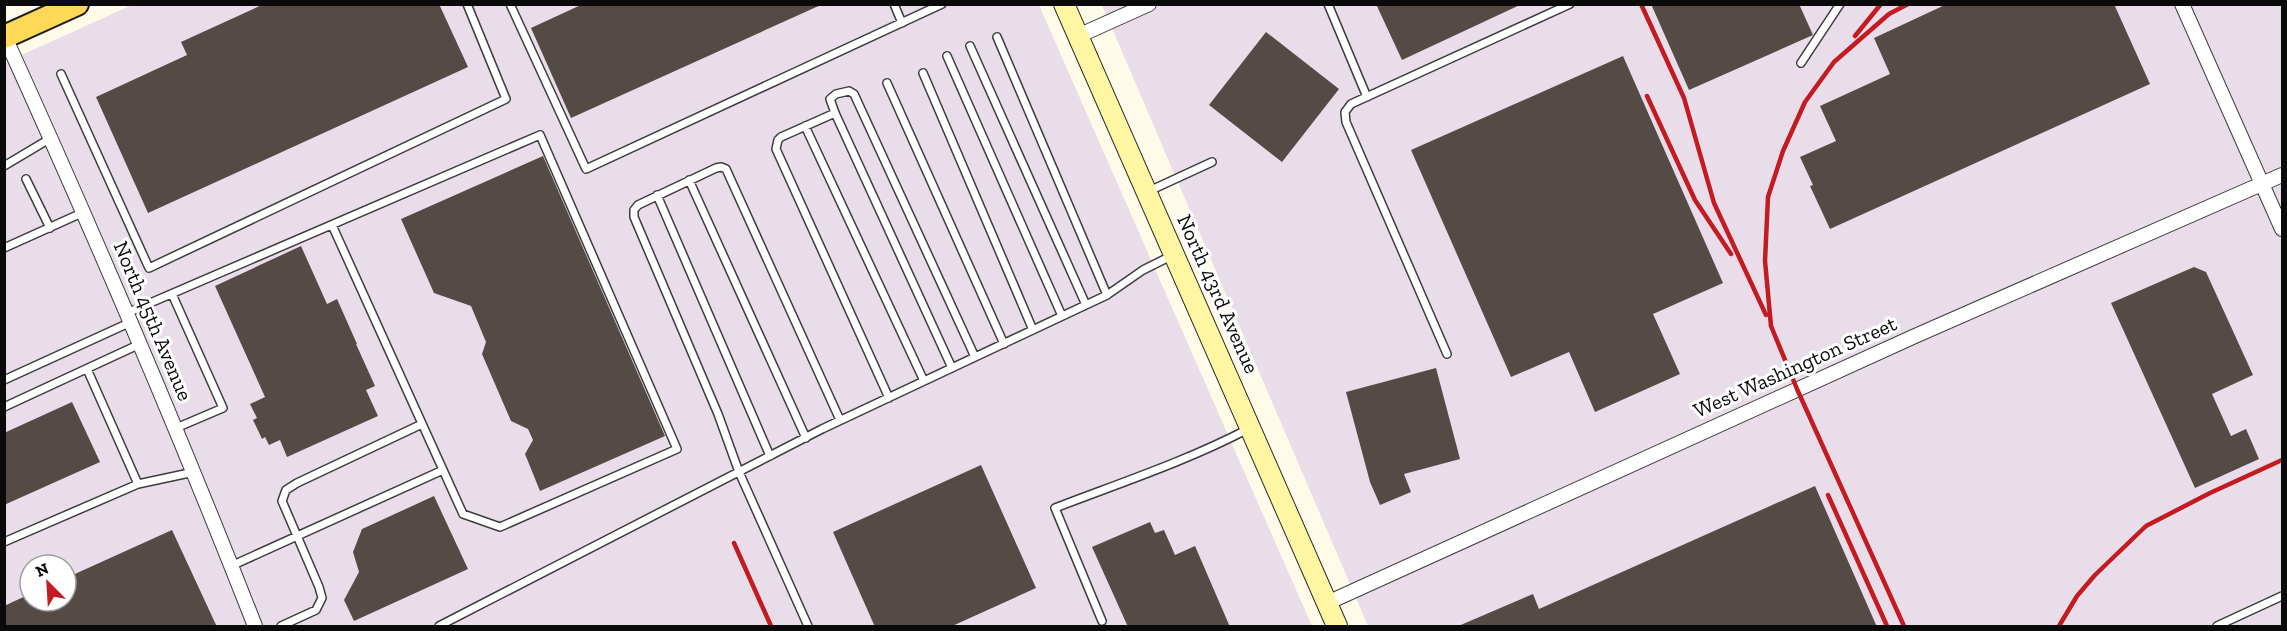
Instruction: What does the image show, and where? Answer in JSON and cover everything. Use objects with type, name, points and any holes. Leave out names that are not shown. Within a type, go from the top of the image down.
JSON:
[{"type":"main road","points":[[5,37],[77,4]]},
{"type":"main road","name":"North 43rd Avenue","points":[[1064,4],[1337,627]]},
{"type":"street","points":[[1078,36],[1149,4]]},
{"type":"street","points":[[2182,4],[2283,230]]},
{"type":"street","name":"North 45th Avenue","points":[[5,37],[129,317],[194,472],[255,627]]},
{"type":"street","name":"West Washington Street","points":[[1327,603],[1915,336],[2283,175]]},
{"type":"lane","points":[[61,74],[149,268],[506,99],[467,4]]},
{"type":"lane","points":[[510,4],[586,169],[942,4]]},
{"type":"lane","points":[[894,4],[902,23]]},
{"type":"lane","points":[[1328,4],[1367,97]]},
{"type":"lane","points":[[1447,354],[1346,122],[1345,112],[1351,104],[1569,4]]},
{"type":"lane","points":[[1801,63],[1840,4]]},
{"type":"lane","points":[[997,37],[1107,295]]},
{"type":"lane","points":[[970,46],[1086,305]]},
{"type":"lane","points":[[947,56],[1062,316]]},
{"type":"lane","points":[[923,73],[1033,330]]},
{"type":"lane","points":[[887,83],[1004,344]]},
{"type":"lane","points":[[952,368],[835,113],[830,99],[843,92],[853,92],[975,357]]},
{"type":"lane","points":[[835,113],[781,137],[776,149],[889,398]]},
{"type":"lane","points":[[805,126],[924,381]]},
{"type":"lane","points":[[4,380],[172,294],[540,135],[677,450],[500,527],[463,514],[332,225]]},
{"type":"lane","points":[[4,166],[51,138]]},
{"type":"lane","points":[[1146,192],[1212,162]]},
{"type":"lane","points":[[808,627],[739,472],[634,217],[634,210],[638,205],[721,166],[728,172],[840,420]]},
{"type":"lane","points":[[26,179],[50,228]]},
{"type":"lane","points":[[689,180],[806,438]]},
{"type":"lane","points":[[657,195],[770,456]]},
{"type":"lane","points":[[4,248],[84,212]]},
{"type":"lane","points":[[439,627],[840,420],[1107,295],[1143,270],[1174,255]]},
{"type":"lane","points":[[172,294],[223,408],[176,428]]},
{"type":"lane","points":[[4,407],[140,344]]},
{"type":"lane","points":[[87,369],[138,484]]},
{"type":"lane","points":[[281,627],[316,610],[322,598],[319,586],[282,501],[286,490],[422,424]]},
{"type":"lane","points":[[1102,621],[1056,508],[1227,440],[1250,428]]},
{"type":"lane","points":[[231,566],[443,470]]},
{"type":"lane","points":[[4,542],[138,484],[194,472]]},
{"type":"lane","points":[[2217,627],[2283,596]]},
{"type":"shaded area","points":[[132,5],[1039,5],[1312,626],[5,626],[4,63]]},
{"type":"shaded area","points":[[1102,5],[2282,5],[2282,626],[1368,626]]},
{"type":"building","points":[[264,4],[439,4],[468,67],[148,213],[96,97],[187,55],[181,42]]},
{"type":"building","points":[[583,4],[823,4],[571,118],[531,28]]},
{"type":"building","points":[[1376,4],[1522,4],[1402,60]]},
{"type":"building","points":[[1651,4],[1799,4],[1813,35],[1689,90]]},
{"type":"building","points":[[1947,4],[2114,4],[2150,84],[1830,229],[1810,186],[1813,185],[1800,157],[1836,141],[1820,106],[1890,74],[1874,38]]},
{"type":"building","points":[[1266,32],[1339,89],[1282,162],[1209,105]]},
{"type":"building","points":[[1623,56],[1723,283],[1653,314],[1680,374],[1595,412],[1569,352],[1511,377],[1411,150]]},
{"type":"building","points":[[543,156],[665,436],[540,491],[525,454],[533,440],[528,429],[511,421],[482,354],[486,342],[471,306],[434,293],[401,219]]},
{"type":"building","points":[[301,246],[327,304],[337,299],[375,386],[366,390],[378,416],[287,457],[280,440],[269,445],[265,437],[262,439],[253,420],[257,418],[250,404],[265,397],[215,286]]},
{"type":"building","points":[[2194,267],[2206,272],[2253,375],[2212,394],[2231,436],[2246,429],[2259,459],[2195,488],[2111,303]]},
{"type":"building","points":[[1436,368],[1460,459],[1404,474],[1411,492],[1380,505],[1370,482],[1346,392]]},
{"type":"building","points":[[72,402],[100,462],[4,505],[4,433]]},
{"type":"building","points":[[981,465],[1036,588],[950,627],[875,627],[833,532]]},
{"type":"building","points":[[1815,486],[1877,627],[1456,627],[1533,594],[1539,609]]},
{"type":"building","points":[[434,496],[468,569],[354,621],[344,600],[359,572],[353,552],[362,529]]},
{"type":"building","points":[[1150,522],[1155,533],[1164,530],[1175,555],[1195,546],[1230,627],[1128,627],[1092,547]]},
{"type":"building","points":[[172,530],[217,627],[4,627],[4,606],[18,600],[18,613],[78,613],[78,573]]},
{"type":"railway","points":[[1641,4],[1684,98],[1714,203],[1766,315]]},
{"type":"railway","points":[[1855,36],[1881,4]]},
{"type":"railway","points":[[1904,626],[1771,326],[1765,261],[1768,197],[1783,151],[1805,102],[1834,62],[1889,14],[1908,4]]},
{"type":"railway","points":[[1647,96],[1695,200],[1731,254]]},
{"type":"railway","points":[[2059,626],[2077,596],[2095,575],[2146,526],[2282,460]]},
{"type":"railway","points":[[1828,495],[1887,626]]},
{"type":"railway","points":[[734,543],[771,626]]}]
